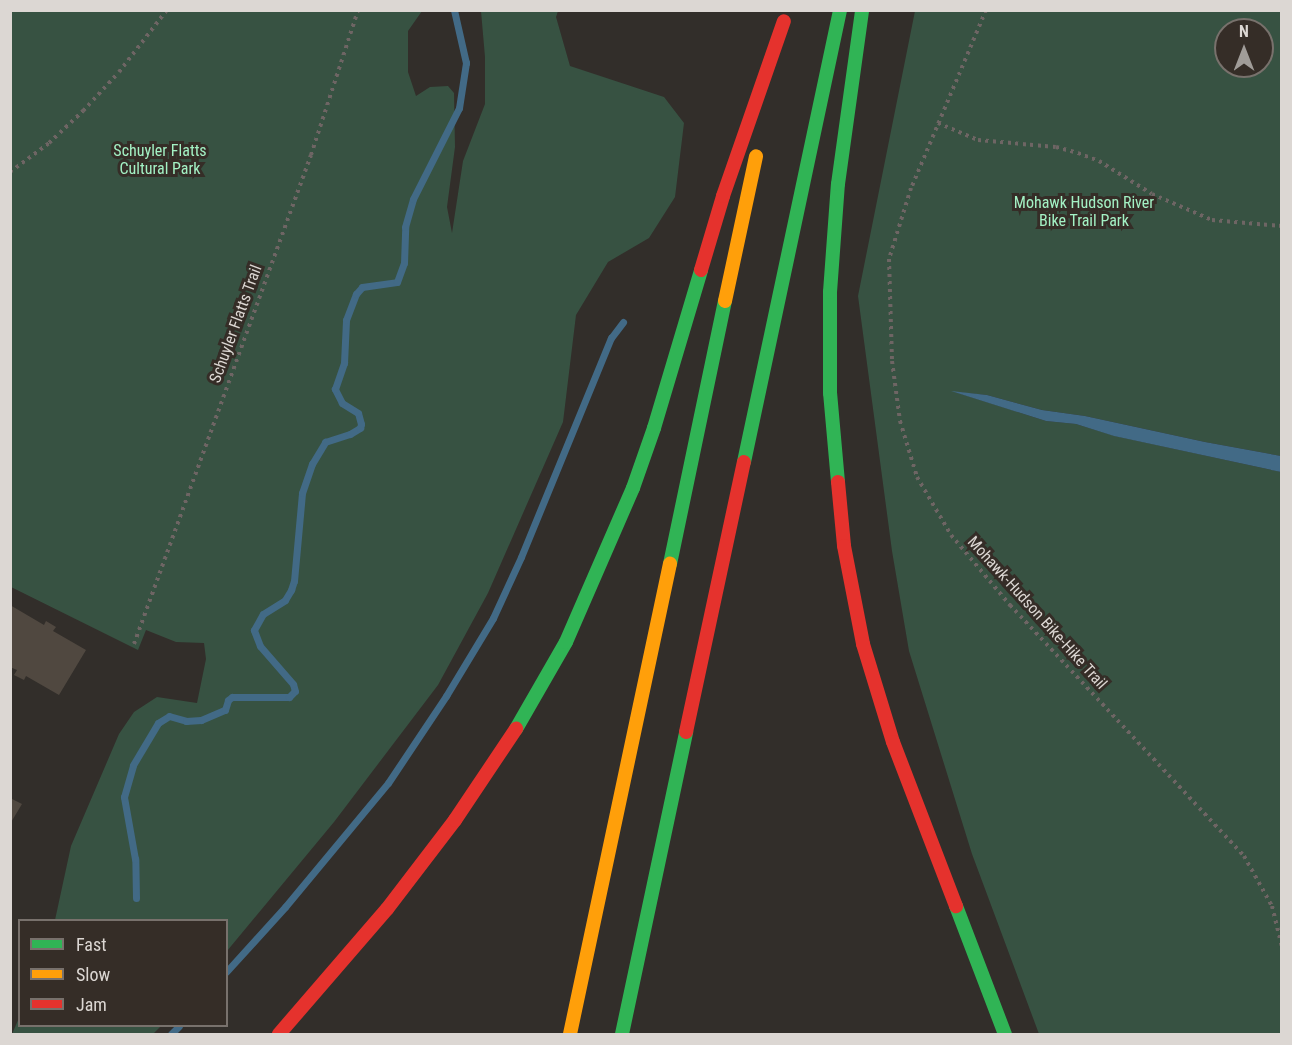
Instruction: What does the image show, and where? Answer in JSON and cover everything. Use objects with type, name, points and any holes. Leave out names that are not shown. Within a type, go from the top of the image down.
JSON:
[{"type":"highway","points":[[622,1035],[840,10]]},
{"type":"highway","points":[[862,10],[838,184],[830,292],[830,393],[844,546],[863,644],[893,742],[1005,1035]]},
{"type":"highway","points":[[570,1035],[785,16]]},
{"type":"highway","points":[[279,1035],[387,909],[455,820],[514,733],[566,642],[633,488],[654,428],[730,174],[785,16]]},
{"type":"path","points":[[10,172],[49,143],[83,111],[119,72],[167,10]]},
{"type":"path","name":"Schuyler Flatts Trail","points":[[134,644],[311,155],[358,10]]},
{"type":"path","name":"Mohawk-Hudson Bike-Hike Trail","points":[[986,10],[911,188],[889,259],[892,361],[900,421],[917,477],[951,535],[1010,605],[1244,856],[1269,899],[1281,947]]},
{"type":"path","points":[[938,123],[978,140],[1056,147],[1100,161],[1152,194],[1212,220],[1281,226]]},
{"type":"green space","name":"Schuyler Flatts Cultural Park","points":[[10,11],[422,11],[408,31],[408,72],[416,96],[430,87],[448,86],[454,93],[455,147],[447,207],[452,233],[463,161],[485,104],[485,57],[481,11],[558,11],[556,17],[570,66],[664,97],[684,123],[675,197],[649,238],[608,262],[576,315],[563,422],[488,593],[438,685],[334,822],[228,950],[228,919],[55,919],[71,846],[119,734],[134,712],[157,697],[197,703],[206,659],[204,643],[176,642],[146,630],[138,650],[11,587]]},
{"type":"green space","name":"Mohawk Hudson River Bike Trail Park","points":[[915,11],[1280,11],[1281,456],[1085,416],[1042,410],[987,395],[955,392],[1046,421],[1076,424],[1115,436],[1281,472],[1281,1034],[1039,1034],[972,854],[909,651],[892,551],[858,296]]},
{"type":"green space","points":[[18,1020],[18,1027],[160,1027],[153,1034],[12,1034]]},
{"type":"water","points":[[951,391],[987,395],[1042,410],[1085,416],[1281,456],[1281,472],[1114,436],[1076,424],[1046,421]]},
{"type":"building","points":[[10,605],[44,625],[46,621],[56,627],[53,631],[86,650],[59,695],[26,676],[24,680],[14,675],[17,670],[10,667]]},
{"type":"building","points":[[10,798],[22,804],[10,824]]},
{"type":"waterway","points":[[136,898],[135,859],[124,797],[133,765],[158,723],[169,716],[186,721],[201,720],[225,710],[228,700],[232,697],[289,697],[295,691],[293,684],[260,646],[254,630],[263,614],[285,600],[291,590],[294,581],[302,493],[312,464],[325,442],[350,434],[360,428],[358,413],[342,403],[335,389],[344,363],[346,320],[356,294],[362,287],[397,282],[404,263],[405,227],[413,199],[459,108],[466,63],[454,10]]},
{"type":"waterway","points":[[228,970],[285,907],[388,783],[446,696],[493,618],[521,557],[611,338],[623,322]]},
{"type":"waterway","points":[[171,1034],[178,1027]]},
{"type":"traffic: fast","points":[[744,462],[840,10]]},
{"type":"traffic: fast","points":[[838,482],[830,393],[830,292],[838,184],[862,10]]},
{"type":"traffic: fast","points":[[516,729],[566,642],[633,488],[654,428],[701,270]]},
{"type":"traffic: fast","points":[[670,564],[725,301]]},
{"type":"traffic: fast","points":[[622,1034],[686,732]]},
{"type":"traffic: fast","points":[[956,906],[1005,1034]]},
{"type":"traffic: slow","points":[[725,301],[756,156]]},
{"type":"traffic: slow","points":[[570,1034],[670,564]]},
{"type":"traffic: jam","points":[[701,270],[723,196],[784,21]]},
{"type":"traffic: jam","points":[[686,732],[744,462]]},
{"type":"traffic: jam","points":[[838,482],[844,546],[863,644],[893,742],[956,906]]},
{"type":"traffic: jam","points":[[279,1034],[387,909],[455,820],[516,729]]}]
